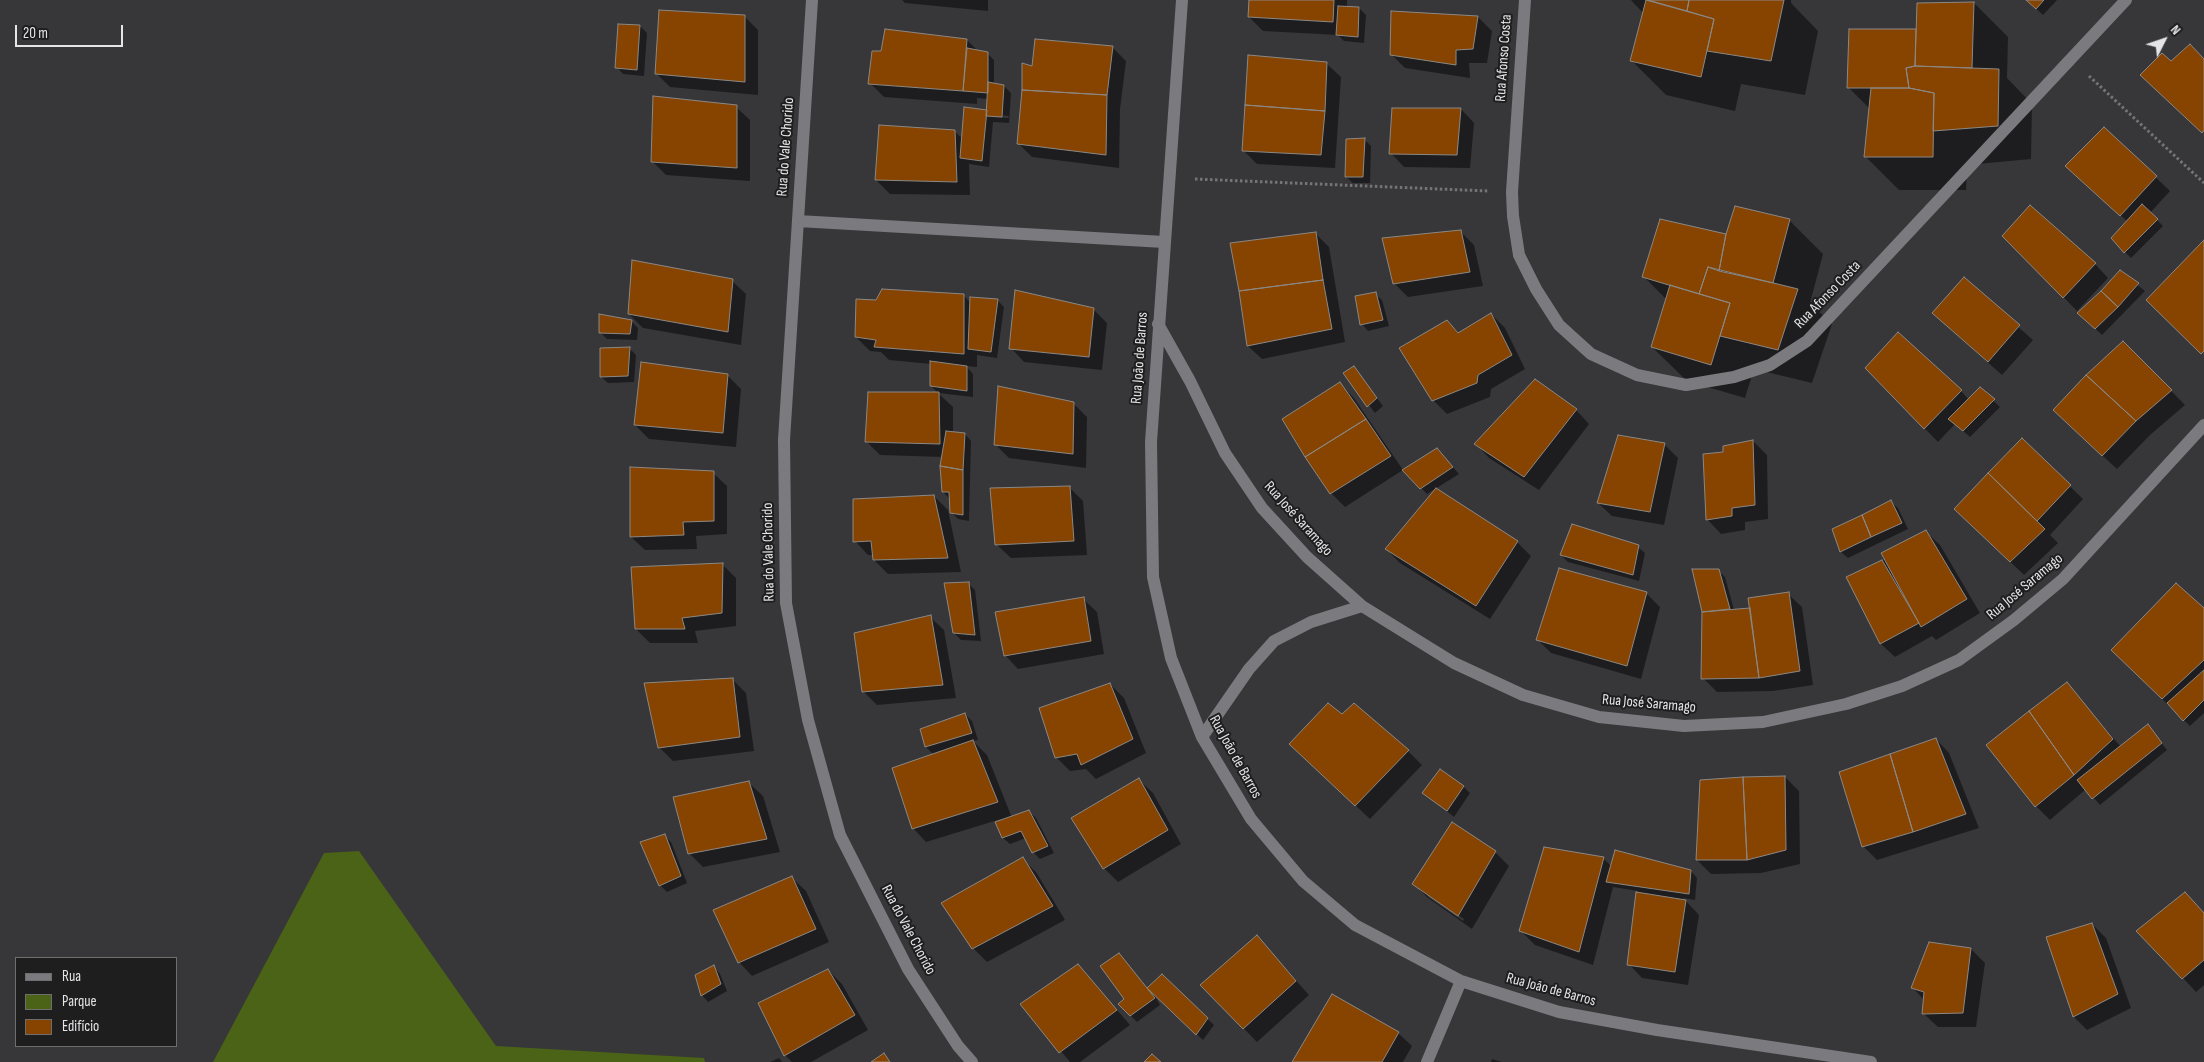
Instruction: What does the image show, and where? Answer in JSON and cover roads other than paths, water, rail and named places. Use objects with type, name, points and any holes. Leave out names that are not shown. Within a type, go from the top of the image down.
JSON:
[{"type":"street","name":"Rua do Vale Chorido","points":[[812,0],[784,440],[786,603],[808,720],[840,835],[908,969],[958,1046],[972,1062]]},
{"type":"street","name":"Rua João de Barros","points":[[1182,0],[1151,442],[1153,578],[1171,658],[1202,737],[1251,819],[1303,881],[1355,925],[1461,981],[1559,1012],[1657,1030],[1871,1062]]},
{"type":"street","name":"Rua Afonso Costa","points":[[1524,0],[1512,192],[1513,216],[1519,255],[1558,325],[1591,354],[1637,375],[1686,385],[1734,377],[1770,365],[1807,341],[2126,0]]},
{"type":"street","points":[[798,221],[1164,242]]},
{"type":"street","name":"Rua José Saramago","points":[[1158,324],[1190,381],[1225,453],[1262,508],[1307,557],[1362,606],[1454,663],[1523,695],[1599,717],[1684,726],[1763,722],[1837,706],[1902,686],[1959,660],[2014,620],[2063,579],[2204,425]]},
{"type":"street","points":[[1202,737],[1249,669],[1274,641],[1311,622],[1362,606]]},
{"type":"street","points":[[1427,1062],[1461,981]]}]
